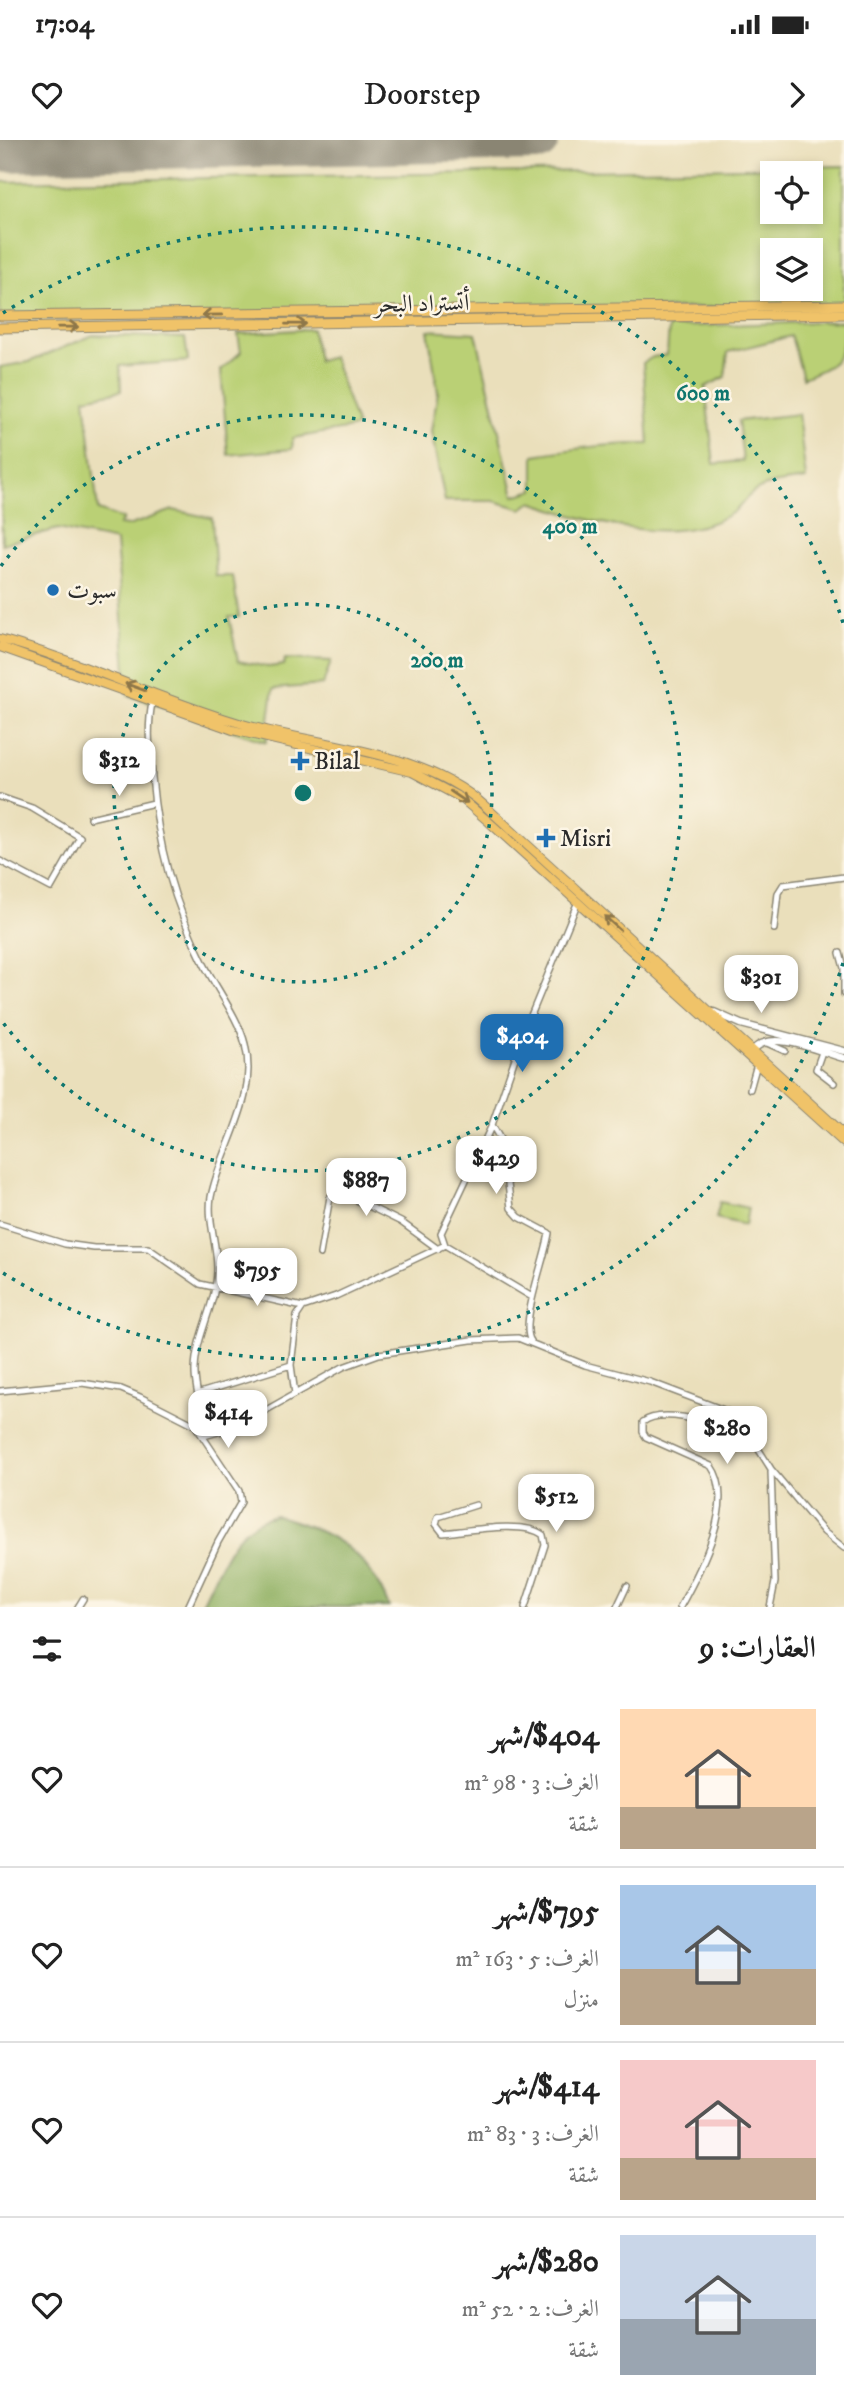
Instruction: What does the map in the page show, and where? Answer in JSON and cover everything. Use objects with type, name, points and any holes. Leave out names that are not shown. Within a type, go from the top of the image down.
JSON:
[{"type":"highway","name":"أتستراد البحر","points":[[0,316],[844,305]]},
{"type":"highway","name":"أتستراد البحر","points":[[0,328],[844,314]]},
{"type":"highway","points":[[0,639],[239,723],[418,765],[443,775],[473,794],[714,1012],[757,1046],[844,1134]]},
{"type":"highway","points":[[0,648],[233,730],[423,776],[470,805],[844,1143]]},
{"type":"street","points":[[152,703],[148,732],[154,803],[164,864],[177,906],[246,1047],[244,1101],[211,1202],[217,1255],[215,1289],[195,1357],[195,1373],[200,1393],[195,1426]]},
{"type":"street","points":[[0,797],[32,808],[80,838],[51,888],[0,861]]},
{"type":"street","points":[[90,818],[154,803]]},
{"type":"street","points":[[774,929],[778,892],[783,885],[844,877]]},
{"type":"street","points":[[532,1297],[445,1245],[441,1233],[492,1125],[523,1035],[577,904]]},
{"type":"street","points":[[839,953],[844,967],[844,994]]},
{"type":"street","points":[[714,1012],[741,1024],[844,1051]]},
{"type":"street","points":[[757,1046],[774,1040],[844,1058]]},
{"type":"street","points":[[757,1046],[776,1045],[785,1051]]},
{"type":"street","points":[[822,1052],[816,1069],[834,1083]]},
{"type":"street","points":[[750,1089],[757,1064]]},
{"type":"street","points":[[492,1125],[504,1148],[511,1208],[519,1217],[549,1233],[541,1275],[532,1297],[527,1327],[531,1341]]},
{"type":"street","points":[[320,1254],[330,1197],[340,1192],[401,1222],[438,1249]]},
{"type":"street","points":[[0,1224],[65,1244],[94,1248],[148,1248],[182,1275],[215,1289],[256,1294],[303,1307],[336,1296],[445,1245]]},
{"type":"street","points":[[295,1394],[291,1365],[297,1316],[303,1307]]},
{"type":"street","points":[[518,1338],[527,1327]]},
{"type":"street","points":[[204,1436],[236,1427],[343,1367],[396,1350],[489,1338],[518,1338],[585,1364],[650,1382],[732,1412],[750,1434],[771,1469],[824,1532],[844,1548]]},
{"type":"street","points":[[200,1393],[291,1365]]},
{"type":"street","points":[[0,1391],[54,1383],[102,1385],[140,1397],[195,1426],[204,1436],[239,1491],[241,1503],[218,1542],[190,1605]]},
{"type":"street","points":[[682,1605],[719,1516],[721,1488],[710,1466],[646,1437],[643,1422],[648,1418],[672,1416],[750,1434]]},
{"type":"street","points":[[770,1607],[775,1582],[771,1469]]},
{"type":"street","points":[[476,1505],[438,1517],[436,1524],[443,1532],[517,1528],[530,1529],[543,1535],[545,1545],[525,1607]]},
{"type":"street","points":[[617,1607],[627,1586]]},
{"type":"street","points":[[78,1607],[83,1599]]},
{"type":"green space","points":[[823,166],[844,166],[844,305],[0,320],[0,182],[760,168],[760,224],[823,224]]},
{"type":"green space","points":[[844,321],[843,345],[837,359],[815,373],[803,378],[791,336],[728,352],[725,377],[705,387],[714,464],[743,461],[738,421],[798,414],[806,479],[762,487],[735,511],[712,523],[661,531],[633,529],[531,502],[522,509],[494,501],[445,501],[431,431],[438,392],[428,330],[476,333],[514,496],[534,490],[534,455],[606,445],[649,444],[643,363],[653,357],[667,355],[669,327]]},
{"type":"green space","points":[[312,329],[318,361],[333,357],[357,427],[293,438],[292,449],[228,455],[221,370],[241,352],[238,334]]},
{"type":"green space","points":[[93,335],[185,338],[188,361],[120,366],[121,391],[85,398],[98,510],[123,519],[119,525],[128,526],[173,510],[212,518],[216,576],[233,576],[239,617],[229,617],[238,661],[268,667],[284,665],[285,659],[331,661],[323,685],[273,689],[266,742],[128,695],[116,541],[58,529],[2,544],[0,367],[29,362]]},
{"type":"green space","points":[[720,1202],[748,1208],[745,1225],[716,1218]]},
{"type":"green space","points":[[275,1515],[313,1528],[345,1546],[370,1571],[389,1607],[200,1607],[236,1539],[259,1521]]},
{"type":"taxiway","points":[[489,140],[495,141]]},
{"type":"taxiway","points":[[0,146],[49,150]]},
{"type":"runway","points":[[0,151],[538,140]]},
{"type":"place","name":"سبوت","points":[[53,590]]},
{"type":"place","name":"Bilal","points":[[300,761]]},
{"type":"place","name":"Misri","points":[[546,838]]}]
